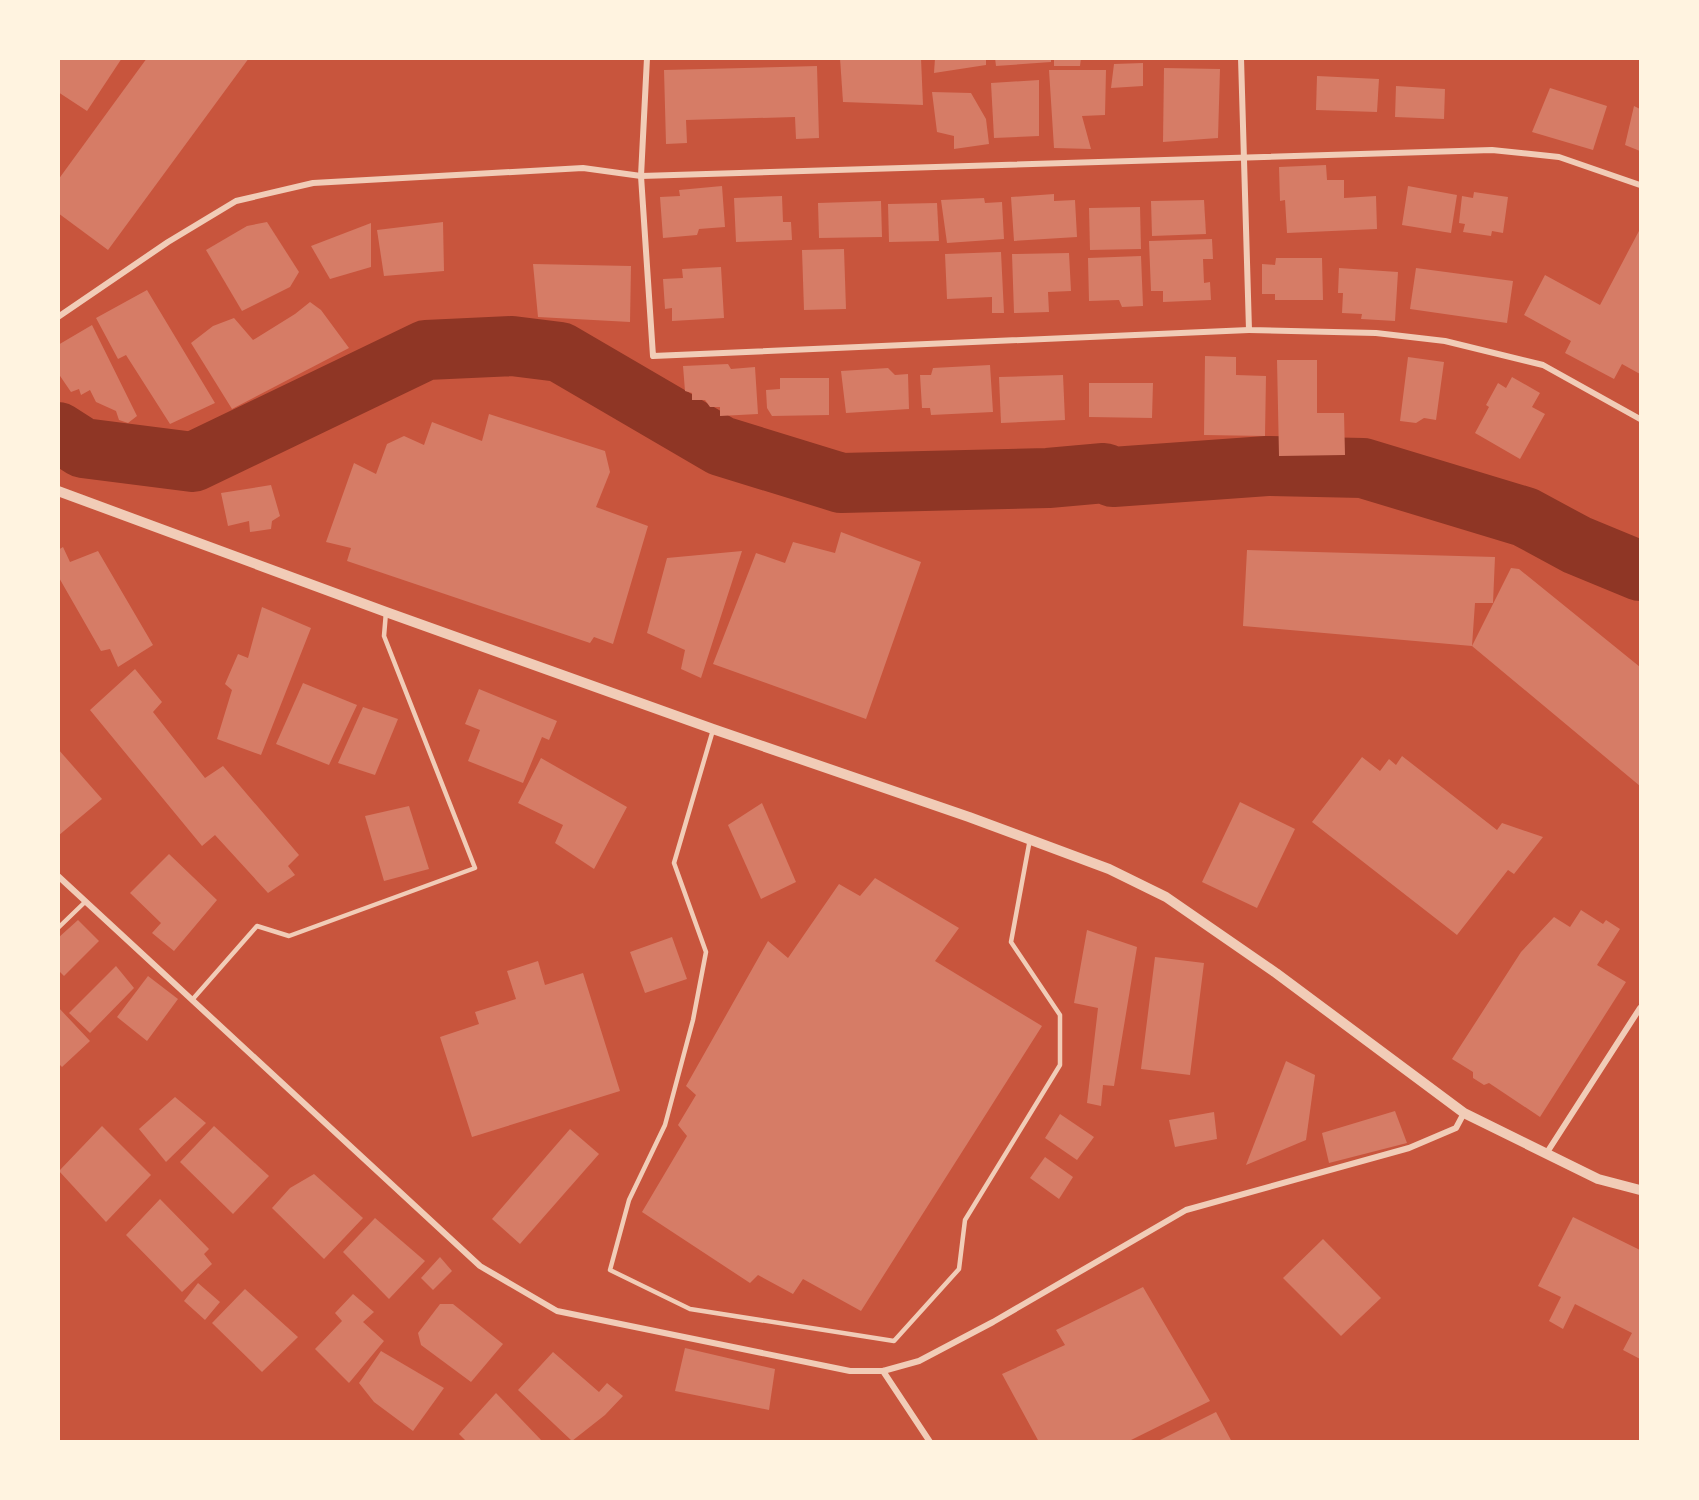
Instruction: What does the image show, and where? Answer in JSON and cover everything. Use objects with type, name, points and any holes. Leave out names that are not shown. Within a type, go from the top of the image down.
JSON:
[{"type":"street","points":[[647,58],[641,176],[653,356],[1249,330],[1376,333],[1445,341],[1543,365],[1641,419]]},
{"type":"street","points":[[1241,58],[1242,156],[1249,330]]},
{"type":"street","points":[[58,317],[168,242],[236,201],[312,183],[583,168],[641,176],[1492,150],[1559,157],[1641,185]]},
{"type":"street","points":[[58,491],[386,612],[1030,839],[1109,870],[1166,897],[1276,974],[1464,1113],[1598,1179],[1641,1190]]},
{"type":"street","points":[[58,876],[480,1266],[557,1311],[850,1371],[883,1371],[919,1361],[993,1322],[1186,1210],[1408,1148],[1456,1128],[1464,1113]]},
{"type":"street","points":[[1546,1155],[1641,1008]]},
{"type":"street","points":[[883,1371],[930,1442]]},
{"type":"lane","points":[[192,1000],[257,926],[290,936],[475,868],[384,636],[386,612]]},
{"type":"lane","points":[[713,729],[674,863],[706,952],[704,963],[693,1020],[665,1125],[629,1200],[610,1270],[690,1309],[894,1341],[959,1269],[965,1220],[1060,1065],[1060,1015],[1011,942],[1030,839]]},
{"type":"lane","points":[[58,928],[85,902]]},
{"type":"building","points":[[58,58],[122,58],[87,111],[58,92]]},
{"type":"building","points":[[147,58],[249,58],[108,250],[58,213],[58,180]]},
{"type":"building","points":[[840,58],[921,58],[923,105],[843,102]]},
{"type":"building","points":[[935,58],[986,58],[986,65],[934,73]]},
{"type":"building","points":[[995,58],[1051,58],[1051,62],[996,66]]},
{"type":"building","points":[[1054,58],[1081,58],[1080,66],[1054,66]]},
{"type":"building","points":[[1143,63],[1143,86],[1111,88],[1114,64]]},
{"type":"building","points":[[817,66],[819,138],[796,139],[795,117],[686,120],[687,143],[666,144],[664,70]]},
{"type":"building","points":[[1164,68],[1220,69],[1218,138],[1163,142]]},
{"type":"building","points":[[1049,70],[1106,70],[1105,115],[1082,116],[1091,149],[1054,148]]},
{"type":"building","points":[[1317,76],[1379,79],[1377,112],[1316,110]]},
{"type":"building","points":[[1039,80],[1039,136],[994,138],[991,83]]},
{"type":"building","points":[[1396,86],[1445,89],[1444,119],[1395,117]]},
{"type":"building","points":[[1550,88],[1607,106],[1593,150],[1532,132]]},
{"type":"building","points":[[932,92],[971,93],[986,119],[989,144],[954,149],[954,136],[937,132]]},
{"type":"building","points":[[1634,106],[1640,109],[1640,151],[1625,145]]},
{"type":"building","points":[[1326,165],[1327,180],[1344,180],[1344,198],[1376,196],[1377,229],[1287,233],[1285,200],[1280,201],[1279,167]]},
{"type":"building","points":[[722,186],[725,227],[699,229],[697,235],[663,238],[660,197],[680,196],[679,190]]},
{"type":"building","points":[[1408,186],[1457,195],[1451,233],[1402,225]]},
{"type":"building","points":[[1474,192],[1508,197],[1503,233],[1492,231],[1491,236],[1463,232],[1465,224],[1459,223],[1462,196],[1473,198]]},
{"type":"building","points":[[1054,194],[1054,201],[1075,200],[1077,237],[1014,241],[1011,197]]},
{"type":"building","points":[[782,196],[783,222],[791,222],[792,240],[736,242],[734,198]]},
{"type":"building","points":[[984,198],[985,203],[1002,202],[1004,239],[947,243],[941,200]]},
{"type":"building","points":[[1204,200],[1206,234],[1152,236],[1151,201]]},
{"type":"building","points":[[881,201],[882,237],[819,238],[818,203]]},
{"type":"building","points":[[937,203],[939,241],[889,242],[888,204]]},
{"type":"building","points":[[1140,207],[1141,249],[1090,250],[1089,208]]},
{"type":"building","points":[[267,222],[299,272],[290,287],[242,311],[206,250],[247,226]]},
{"type":"building","points":[[443,222],[444,271],[384,276],[377,230]]},
{"type":"building","points":[[371,223],[371,267],[330,279],[311,246]]},
{"type":"building","points":[[1640,229],[1640,374],[1622,364],[1614,379],[1565,353],[1571,341],[1524,315],[1545,275],[1600,305]]},
{"type":"building","points":[[1212,239],[1213,259],[1203,259],[1204,283],[1210,282],[1211,300],[1163,302],[1163,291],[1151,291],[1149,241]]},
{"type":"building","points":[[844,249],[846,309],[804,310],[802,250]]},
{"type":"building","points":[[1001,252],[1004,313],[992,313],[992,297],[947,299],[945,254]]},
{"type":"building","points":[[1069,253],[1071,291],[1048,292],[1049,312],[1014,313],[1012,254]]},
{"type":"building","points":[[1141,256],[1143,306],[1122,307],[1119,300],[1089,301],[1088,258]]},
{"type":"building","points":[[1276,258],[1322,258],[1323,300],[1275,300],[1275,294],[1262,294],[1262,264],[1275,265]]},
{"type":"building","points":[[533,264],[631,266],[630,322],[538,317]]},
{"type":"building","points":[[721,267],[724,318],[672,321],[672,308],[665,309],[663,279],[683,278],[682,269]]},
{"type":"building","points":[[1339,268],[1398,272],[1395,321],[1361,319],[1362,314],[1342,313],[1343,293],[1338,293]]},
{"type":"building","points":[[1416,268],[1513,281],[1507,323],[1410,309]]},
{"type":"building","points":[[147,290],[215,403],[170,424],[126,355],[118,359],[96,318]]},
{"type":"building","points":[[310,302],[321,310],[349,348],[232,409],[191,343],[213,326],[234,318],[253,340]]},
{"type":"building","points":[[92,325],[137,416],[128,423],[119,420],[116,411],[96,402],[90,390],[81,395],[79,389],[71,392],[58,373],[58,345]]},
{"type":"building","points":[[1205,356],[1236,357],[1236,375],[1266,376],[1265,436],[1204,435]]},
{"type":"building","points":[[1408,357],[1444,362],[1436,420],[1424,418],[1416,423],[1400,421]]},
{"type":"building","points":[[1277,360],[1317,360],[1317,413],[1344,413],[1345,455],[1279,456]]},
{"type":"building","points":[[728,364],[731,369],[755,367],[758,414],[720,416],[720,407],[710,407],[705,400],[692,400],[692,393],[685,391],[683,366]]},
{"type":"building","points":[[990,365],[993,412],[931,415],[930,408],[922,408],[920,375],[931,375],[933,368]]},
{"type":"building","points":[[888,368],[895,375],[908,374],[909,409],[846,413],[841,371]]},
{"type":"building","points":[[1063,375],[1065,420],[1001,423],[999,377]]},
{"type":"building","points":[[1512,377],[1540,393],[1532,407],[1545,414],[1520,459],[1475,433],[1489,407],[1486,405],[1498,383],[1506,388]]},
{"type":"building","points":[[780,378],[829,378],[829,415],[772,416],[767,408],[766,390],[780,389]]},
{"type":"building","points":[[1089,383],[1153,383],[1152,418],[1089,417]]},
{"type":"building","points":[[489,414],[605,451],[610,472],[596,507],[648,526],[613,644],[594,637],[590,643],[347,561],[351,548],[326,542],[354,463],[376,474],[387,444],[404,436],[424,445],[432,422],[482,441]]},
{"type":"building","points":[[271,485],[280,516],[272,521],[271,529],[250,532],[249,521],[228,526],[221,493]]},
{"type":"building","points":[[841,532],[921,562],[866,719],[713,664],[756,553],[785,563],[793,542],[835,553]]},
{"type":"building","points":[[63,547],[70,562],[98,551],[153,645],[118,667],[110,649],[101,651],[58,576],[58,550]]},
{"type":"building","points":[[1247,550],[1495,557],[1493,603],[1475,603],[1472,646],[1243,626]]},
{"type":"building","points":[[742,551],[701,678],[681,669],[685,650],[647,633],[667,558]]},
{"type":"building","points":[[1511,568],[1519,569],[1640,667],[1640,786],[1472,646]]},
{"type":"building","points":[[262,607],[311,628],[261,755],[217,739],[232,690],[225,684],[238,654],[248,658]]},
{"type":"building","points":[[135,669],[162,702],[153,712],[205,778],[223,766],[299,855],[288,866],[295,875],[268,893],[215,835],[202,846],[90,710]]},
{"type":"building","points":[[303,683],[357,705],[329,765],[276,744]]},
{"type":"building","points":[[479,689],[557,721],[549,740],[542,737],[523,783],[468,761],[480,730],[465,724]]},
{"type":"building","points":[[363,707],[398,719],[375,775],[338,763]]},
{"type":"building","points":[[58,749],[102,799],[58,836]]},
{"type":"building","points":[[1402,756],[1497,830],[1502,823],[1543,837],[1514,874],[1508,870],[1457,935],[1312,822],[1362,757],[1380,771],[1389,759],[1396,765]]},
{"type":"building","points":[[541,758],[627,807],[594,869],[555,843],[563,825],[518,803]]},
{"type":"building","points":[[1240,802],[1295,829],[1257,908],[1202,882]]},
{"type":"building","points":[[762,803],[796,882],[761,899],[728,825]]},
{"type":"building","points":[[409,806],[429,869],[384,881],[365,816]]},
{"type":"building","points":[[169,854],[217,900],[174,951],[152,933],[161,923],[130,893]]},
{"type":"building","points":[[875,878],[959,928],[935,961],[1042,1026],[861,1311],[803,1279],[793,1294],[758,1275],[750,1283],[642,1212],[687,1136],[678,1125],[696,1095],[686,1086],[768,941],[788,958],[839,884],[860,896]]},
{"type":"building","points":[[1581,910],[1603,924],[1606,920],[1620,929],[1597,965],[1626,982],[1540,1117],[1489,1083],[1484,1085],[1473,1078],[1473,1072],[1452,1059],[1521,952],[1554,917],[1570,927]]},
{"type":"building","points":[[78,920],[99,941],[64,976],[58,970],[58,938]]},
{"type":"building","points":[[1087,930],[1137,947],[1114,1086],[1103,1085],[1101,1106],[1087,1103],[1098,1008],[1074,1003]]},
{"type":"building","points":[[672,937],[687,979],[645,993],[630,952]]},
{"type":"building","points":[[1155,957],[1204,963],[1190,1075],[1141,1069]]},
{"type":"building","points":[[538,961],[545,985],[583,973],[620,1091],[472,1137],[440,1037],[479,1024],[475,1012],[516,999],[507,971]]},
{"type":"building","points":[[116,966],[134,988],[90,1033],[69,1013]]},
{"type":"building","points":[[148,976],[178,999],[147,1041],[117,1017]]},
{"type":"building","points":[[58,1007],[90,1041],[62,1067],[58,1063]]},
{"type":"building","points":[[1286,1061],[1315,1075],[1306,1140],[1246,1165]]},
{"type":"building","points":[[175,1097],[206,1123],[166,1162],[139,1129]]},
{"type":"building","points":[[1395,1111],[1407,1143],[1329,1163],[1322,1133]]},
{"type":"building","points":[[1214,1112],[1217,1139],[1175,1147],[1169,1120]]},
{"type":"building","points":[[1060,1114],[1094,1137],[1077,1160],[1045,1138]]},
{"type":"building","points":[[102,1126],[151,1175],[106,1222],[59,1171]]},
{"type":"building","points":[[214,1126],[269,1176],[233,1214],[180,1162]]},
{"type":"building","points":[[570,1129],[599,1154],[520,1244],[492,1219]]},
{"type":"building","points":[[1045,1157],[1073,1177],[1059,1199],[1030,1178]]},
{"type":"building","points":[[314,1174],[363,1218],[324,1259],[272,1208],[290,1188]]},
{"type":"building","points":[[160,1199],[209,1249],[204,1254],[212,1264],[182,1292],[126,1235]]},
{"type":"building","points":[[1573,1217],[1640,1250],[1640,1359],[1623,1350],[1632,1333],[1575,1304],[1563,1329],[1549,1321],[1561,1297],[1538,1286]]},
{"type":"building","points":[[375,1218],[425,1261],[389,1299],[343,1252]]},
{"type":"building","points":[[1323,1239],[1381,1298],[1341,1336],[1283,1278]]},
{"type":"building","points":[[440,1257],[452,1271],[433,1290],[421,1278]]},
{"type":"building","points":[[198,1283],[220,1302],[205,1320],[184,1301]]},
{"type":"building","points":[[1143,1287],[1210,1401],[1127,1442],[1039,1442],[1002,1374],[1065,1345],[1056,1330]]},
{"type":"building","points":[[245,1289],[298,1337],[262,1372],[212,1323]]},
{"type":"building","points":[[353,1294],[374,1312],[363,1322],[384,1341],[349,1383],[315,1349],[342,1321],[335,1313]]},
{"type":"building","points":[[440,1304],[453,1304],[503,1344],[471,1382],[421,1345],[418,1333]]},
{"type":"building","points":[[685,1348],[775,1369],[769,1410],[675,1391]]},
{"type":"building","points":[[381,1351],[444,1388],[413,1431],[374,1402],[359,1383]]},
{"type":"building","points":[[553,1352],[599,1392],[607,1383],[623,1396],[605,1415],[572,1441],[518,1390]]},
{"type":"building","points":[[496,1393],[543,1442],[467,1442],[459,1434]]},
{"type":"building","points":[[1216,1412],[1232,1442],[1156,1442]]},
{"type":"waterway","points":[[58,432],[83,448],[193,462],[426,350],[512,346],[560,352],[721,446],[841,483],[1048,478],[1104,473],[1113,477],[1267,466],[1363,468],[1525,517],[1577,545],[1640,571]]}]
